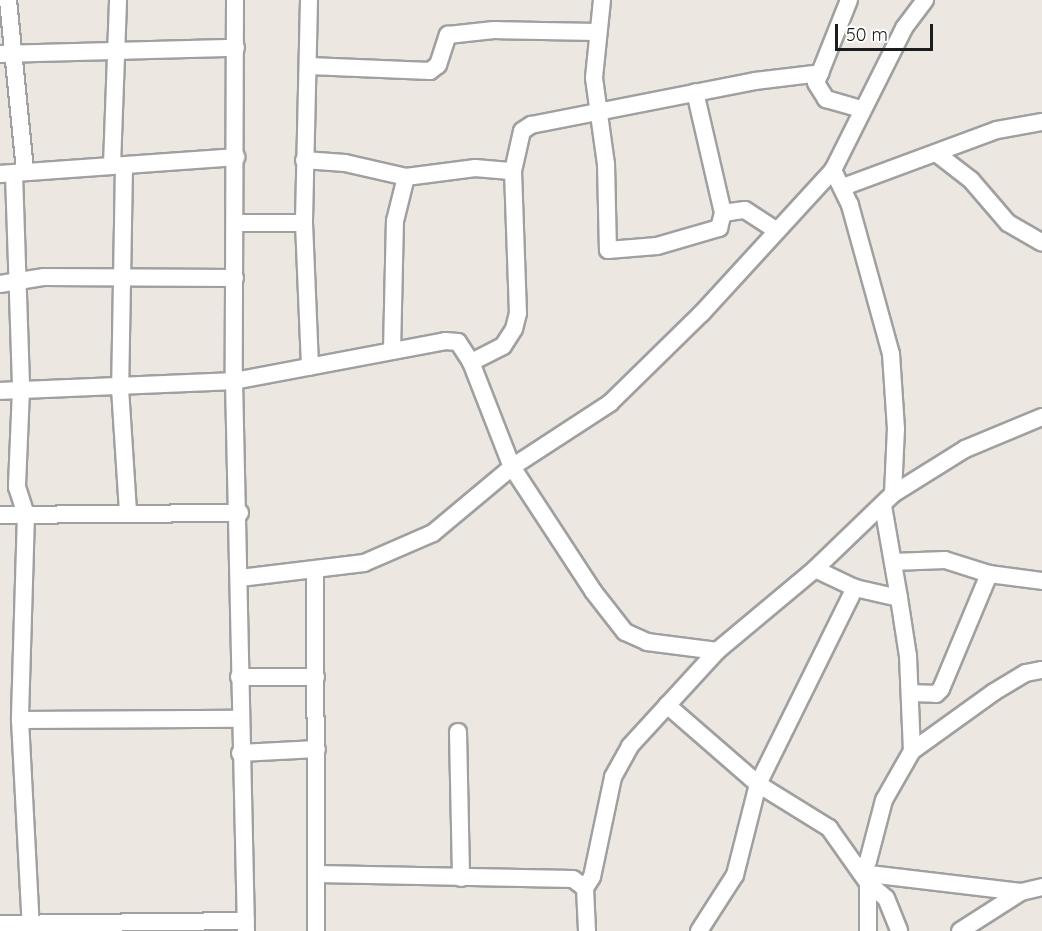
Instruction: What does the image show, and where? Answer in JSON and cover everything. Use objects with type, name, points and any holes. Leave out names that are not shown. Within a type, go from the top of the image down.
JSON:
[{"type":"street","points":[[8,0],[6,54],[19,283],[21,390],[17,486],[26,514],[20,720],[31,927]]},
{"type":"street","points":[[118,0],[115,52],[120,388],[128,511]]},
{"type":"street","points":[[0,924],[31,927],[246,926],[240,753],[240,513],[234,381],[235,0]]},
{"type":"street","points":[[309,0],[304,223],[310,367]]},
{"type":"street","points":[[602,0],[597,32],[596,112],[606,164],[608,250],[657,246],[719,228],[723,213],[695,92]]},
{"type":"street","points":[[849,0],[816,83],[826,99],[861,109]]},
{"type":"street","points":[[240,578],[315,572],[364,563],[433,532],[512,467],[610,403],[702,313],[833,170],[861,109],[904,28],[925,0]]},
{"type":"street","points":[[309,66],[429,71],[438,65],[448,35],[494,30],[597,32]]},
{"type":"street","points":[[6,54],[236,48]]},
{"type":"street","points":[[471,363],[503,346],[514,329],[518,313],[513,171],[522,131],[531,125],[695,92],[821,73]]},
{"type":"street","points":[[843,187],[997,130],[1042,122]]},
{"type":"street","points":[[936,153],[971,180],[1008,223],[1042,243]]},
{"type":"street","points":[[13,173],[236,158]]},
{"type":"street","points":[[304,160],[345,163],[406,177],[475,168],[513,171]]},
{"type":"street","points":[[833,170],[843,187],[891,354],[896,429],[888,500],[893,562],[911,693],[912,751]]},
{"type":"street","points":[[392,351],[395,220],[406,177]]},
{"type":"street","points":[[723,213],[746,210],[777,231]]},
{"type":"street","points":[[236,223],[304,223]]},
{"type":"street","points":[[0,284],[19,283],[44,277],[235,278]]},
{"type":"street","points":[[0,391],[120,388],[234,381],[445,341],[458,342],[471,363],[512,467],[593,591],[625,632],[647,642],[717,651]]},
{"type":"street","points":[[587,931],[585,888],[592,877],[613,777],[630,746],[717,651],[815,569],[888,500],[965,449],[1042,417]]},
{"type":"street","points":[[0,515],[128,511],[240,513]]},
{"type":"street","points":[[893,562],[945,560],[989,574],[1042,581]]},
{"type":"street","points":[[815,569],[855,588],[899,598]]},
{"type":"street","points":[[315,572],[316,931]]},
{"type":"street","points":[[911,693],[939,693],[989,574]]},
{"type":"street","points":[[699,931],[735,875],[759,784],[855,588]]},
{"type":"street","points":[[868,931],[863,875],[884,800],[912,751],[994,692],[1026,673],[1042,670]]},
{"type":"street","points":[[239,677],[316,677]]},
{"type":"street","points":[[667,705],[759,784],[829,828],[863,875],[886,898],[899,931]]},
{"type":"street","points":[[20,720],[240,719]]},
{"type":"street","points":[[458,732],[460,878]]},
{"type":"street","points":[[240,753],[317,749]]},
{"type":"street","points":[[317,874],[460,878],[551,877],[573,879],[585,888]]},
{"type":"street","points":[[863,875],[1021,892]]},
{"type":"street","points":[[960,931],[1021,892],[1042,887]]}]
